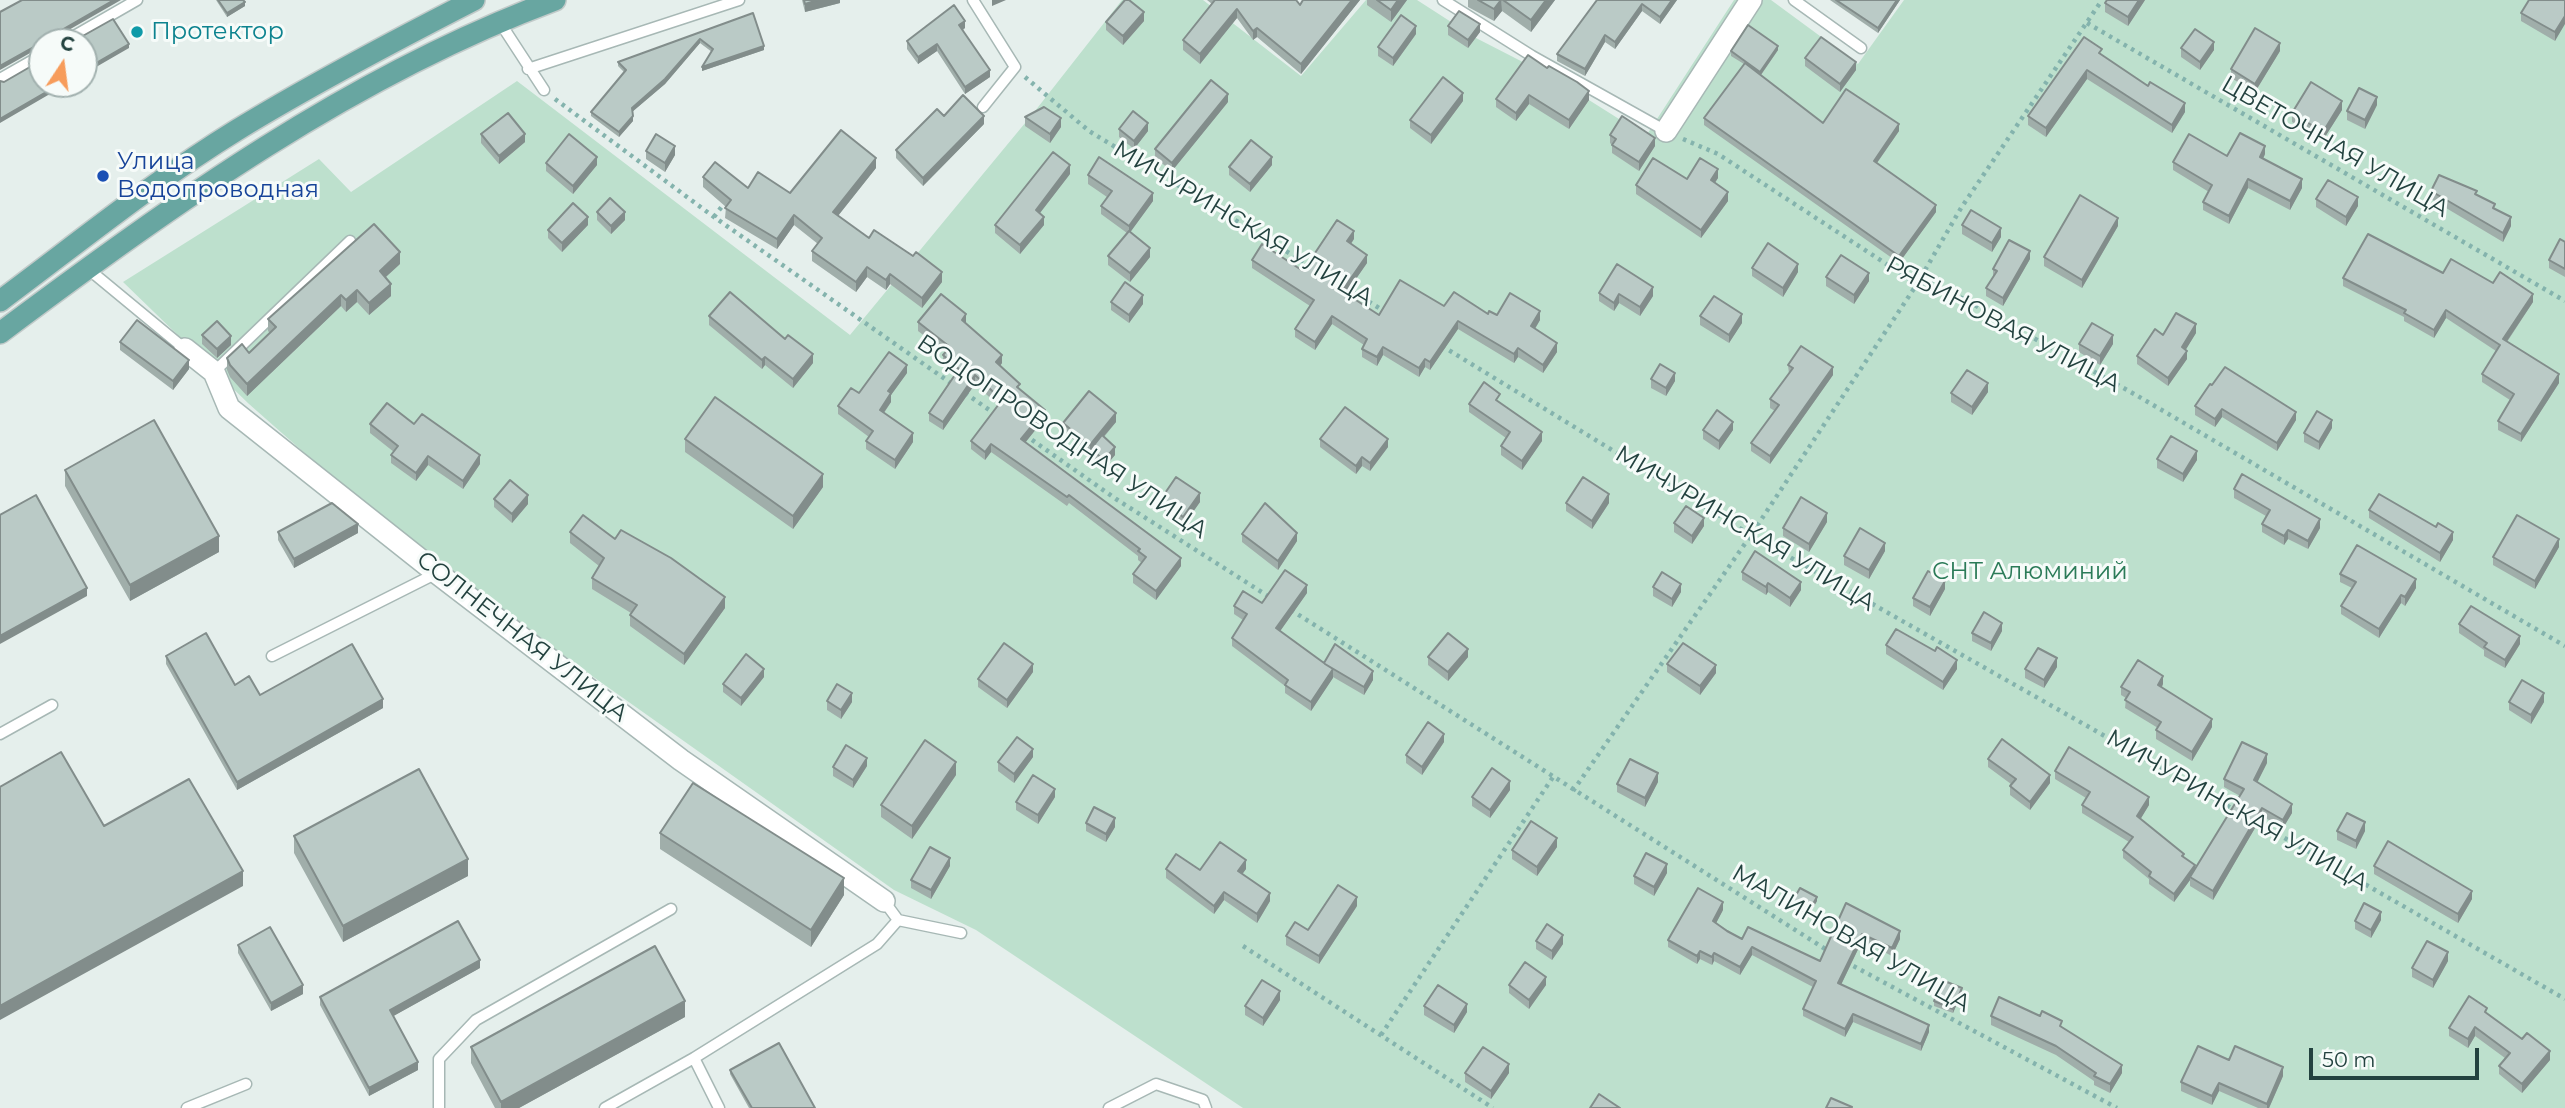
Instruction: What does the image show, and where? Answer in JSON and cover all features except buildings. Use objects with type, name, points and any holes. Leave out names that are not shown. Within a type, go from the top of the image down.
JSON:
[{"type":"main road","points":[[0,301],[129,202],[236,131],[358,60],[474,0]]},
{"type":"main road","points":[[0,333],[87,268],[252,155],[380,79],[499,21],[555,0]]},
{"type":"street","points":[[1666,131],[1751,0]]},
{"type":"street","name":"СОЛНЕЧНАЯ УЛИЦА","points":[[185,349],[214,372],[229,408],[681,760],[884,901]]},
{"type":"lane","points":[[88,28],[137,0]]},
{"type":"lane","points":[[528,69],[739,0]]},
{"type":"lane","points":[[973,0],[1015,67],[983,107]]},
{"type":"lane","points":[[1794,0],[1861,48]]},
{"type":"lane","points":[[1450,2],[1532,56],[1666,131]]},
{"type":"lane","points":[[499,21],[544,90]]},
{"type":"lane","points":[[0,79],[28,63]]},
{"type":"lane","points":[[214,372],[351,241]]},
{"type":"lane","points":[[87,268],[185,349]]},
{"type":"lane","points":[[272,656],[438,573]]},
{"type":"lane","points":[[0,734],[52,705]]},
{"type":"lane","points":[[884,901],[898,920],[961,933]]},
{"type":"lane","points":[[439,1108],[439,1059],[476,1020],[671,909]]},
{"type":"lane","points":[[605,1108],[694,1058],[877,944],[898,920]]},
{"type":"lane","points":[[694,1058],[719,1108]]},
{"type":"lane","points":[[187,1108],[246,1084]]},
{"type":"lane","points":[[1110,1108],[1156,1084],[1203,1100],[1206,1108]]},
{"type":"path","points":[[1289,609],[1573,791],[1751,535],[1917,284],[1961,208],[2102,0]]},
{"type":"path","name":"ЦВЕТОЧНАЯ УЛИЦА","points":[[2087,23],[2565,301]]},
{"type":"path","name":"МИЧУРИНСКАЯ УЛИЦА","points":[[1015,67],[1089,131],[1323,274]]},
{"type":"path","name":"ВОДОПРОВОДНАЯ УЛИЦА","points":[[544,90],[715,216],[1004,421]]},
{"type":"path","name":"РЯБИНОВАЯ УЛИЦА","points":[[1666,131],[1718,154],[1917,284],[1933,282],[2136,395],[2565,646]]},
{"type":"path","points":[[715,216],[729,198]]},
{"type":"path","name":"МИЧУРИНСКАЯ УЛИЦА","points":[[1335,281],[1394,317]]},
{"type":"path","name":"МИЧУРИНСКАЯ УЛИЦА","points":[[1430,339],[1751,535],[2239,813]]},
{"type":"path","name":"ВОДОПРОВОДНАЯ УЛИЦА","points":[[1016,429],[1116,499],[1278,602]]},
{"type":"path","points":[[1381,1035],[1553,777]]},
{"type":"path","name":"МАЛИНОВАЯ УЛИЦА","points":[[1573,791],[1851,965],[2117,1108]]},
{"type":"path","name":"МИЧУРИНСКАЯ УЛИЦА","points":[[2251,819],[2565,999]]},
{"type":"path","points":[[1243,946],[1493,1108]]},
{"type":"green space","name":"СНТ Алюминий","points":[[1122,0],[1203,0],[1301,76],[1366,0],[1417,0],[1476,38],[1554,78],[1646,136],[1734,0],[1771,0],[1858,64],[1904,0],[2565,0],[2565,1108],[1243,1108],[976,930],[894,890],[393,531],[249,404],[123,282],[319,159],[351,192],[517,81],[850,335],[1035,111]]},
{"type":"place","name":"Протектор","points":[[137,32]]},
{"type":"place","name":"Улица Водопроводная","points":[[103,176]]}]
